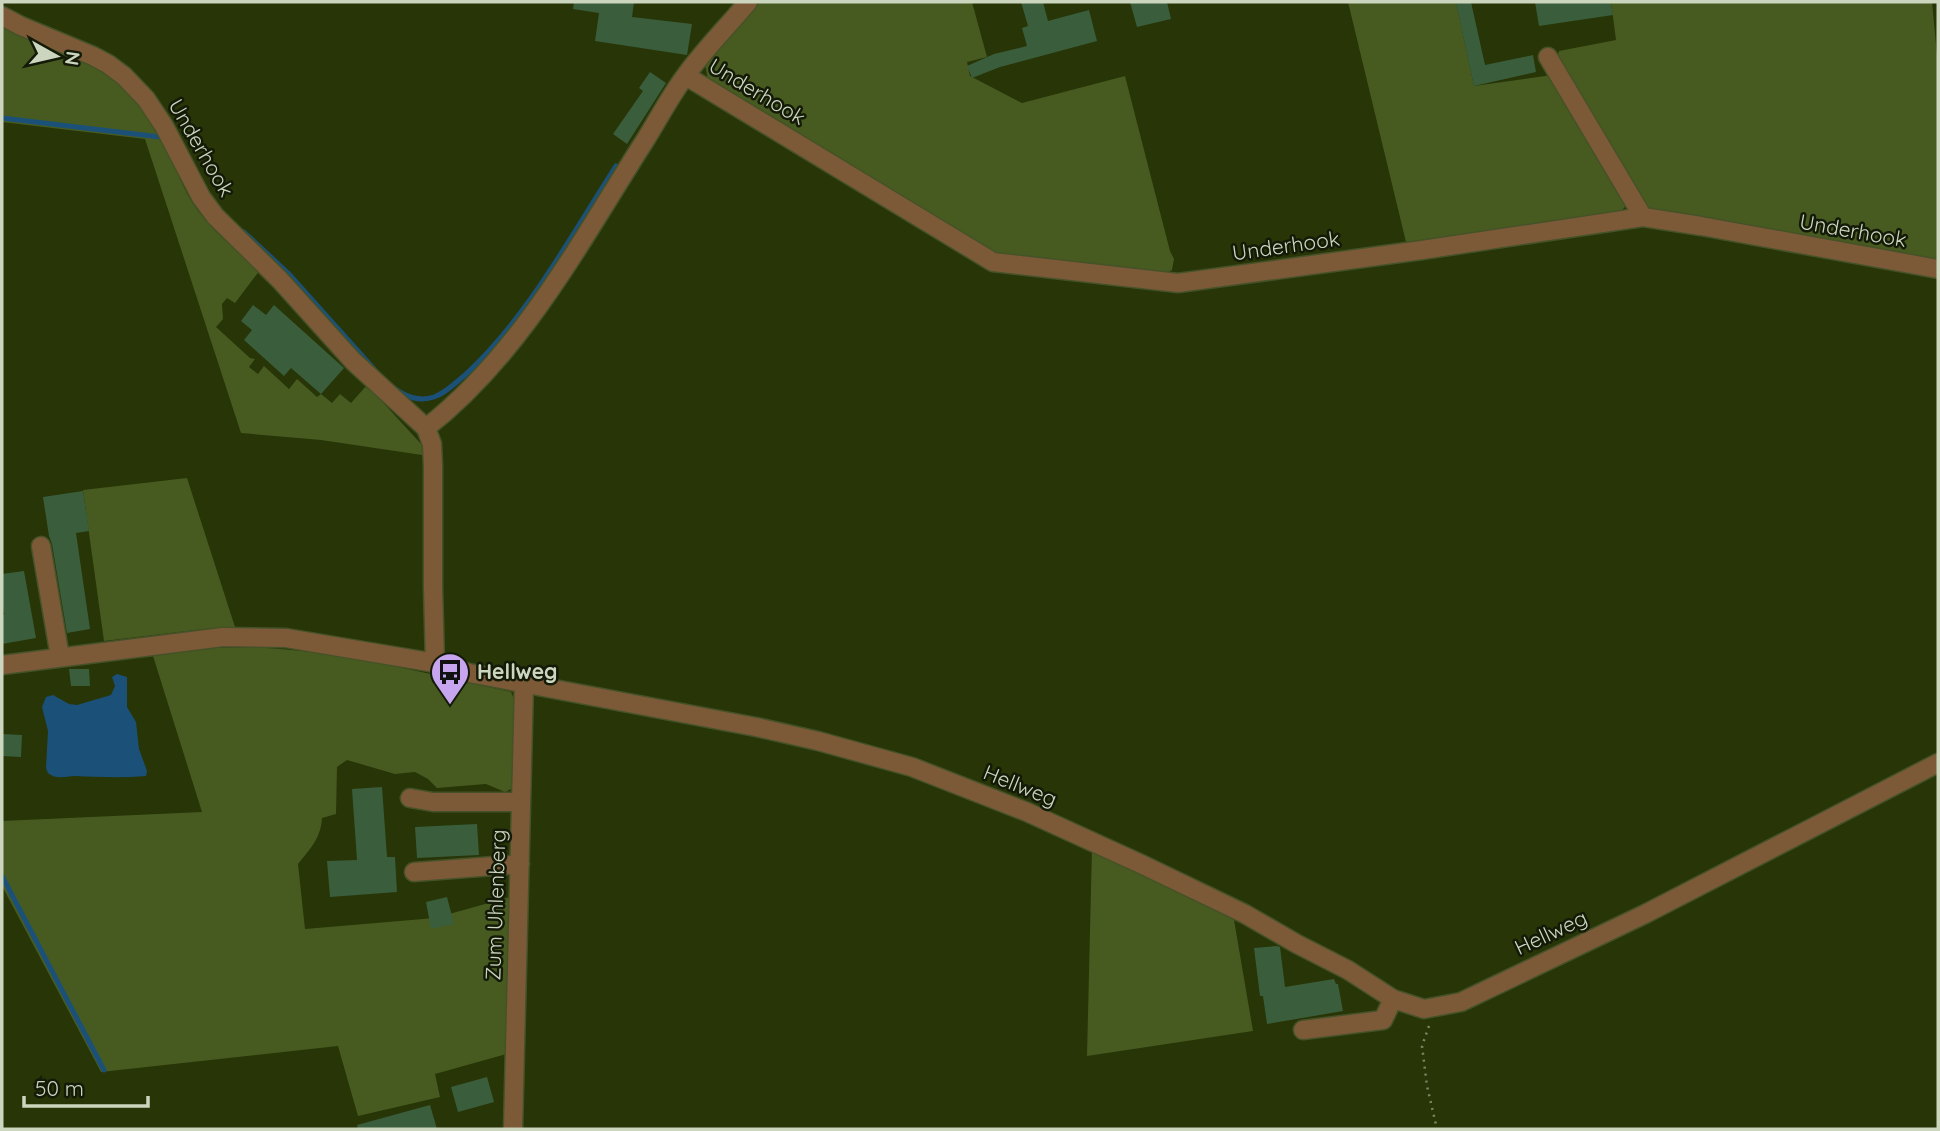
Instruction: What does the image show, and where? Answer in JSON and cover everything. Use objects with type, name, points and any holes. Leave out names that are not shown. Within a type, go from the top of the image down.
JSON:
[{"type":"street","name":"Underhook","points":[[2,16],[93,56],[124,76],[146,99],[164,125],[201,197],[215,216],[280,280],[352,361],[426,428],[445,413],[518,335],[685,75],[748,2]]},
{"type":"street","points":[[1548,57],[1643,217]]},
{"type":"street","name":"Underhook","points":[[685,75],[993,262],[1178,283],[1643,217],[1938,269]]},
{"type":"street","points":[[426,428],[432,444],[433,466],[435,663]]},
{"type":"street","points":[[40,546],[60,657]]},
{"type":"street","name":"Hellweg","points":[[2,665],[223,637],[286,638],[435,663],[469,673],[818,741],[912,767],[1027,812],[1141,863],[1245,914],[1348,970],[1393,999],[1424,1009],[1461,1002],[1633,920],[1938,763]]},
{"type":"street","name":"Zum Uhlenberg","points":[[513,1129],[524,683]]},
{"type":"street","points":[[410,798],[433,802],[521,802]]},
{"type":"street","points":[[414,872],[520,864]]},
{"type":"street","points":[[1303,1030],[1383,1020],[1393,999]]},
{"type":"path","points":[[1435,1007],[1422,1046],[1427,1086],[1437,1129]]},
{"type":"green space","points":[[760,2],[972,2],[987,57],[967,62],[970,76],[1022,103],[1125,76],[1174,259],[1172,270],[1168,272],[995,256],[708,80],[705,64]]},
{"type":"green space","points":[[1348,2],[1456,2],[1474,86],[1552,75],[1627,204],[1620,213],[1406,242]]},
{"type":"green space","points":[[1611,2],[1932,2],[1938,66],[1938,263],[1649,209],[1637,202],[1556,62],[1559,51],[1616,40]]},
{"type":"green space","points":[[2,26],[88,61],[113,78],[141,106],[153,123],[199,212],[223,239],[260,270],[235,303],[227,298],[222,304],[223,319],[216,327],[250,358],[255,359],[249,367],[258,374],[264,366],[289,389],[297,379],[317,397],[321,394],[332,403],[340,394],[351,403],[367,385],[422,445],[422,455],[321,440],[241,433],[145,139],[2,122]]},
{"type":"green space","points":[[187,478],[235,627],[104,641],[83,490]]},
{"type":"green space","points":[[250,647],[349,658],[446,677],[511,692],[517,706],[517,786],[505,792],[486,784],[437,788],[415,772],[395,774],[347,760],[337,767],[336,814],[322,818],[317,837],[298,864],[305,929],[435,918],[514,896],[510,1053],[435,1074],[440,1097],[358,1116],[338,1046],[101,1072],[2,886],[2,821],[202,812],[153,656],[215,648]]},
{"type":"green space","points":[[1092,847],[1233,914],[1253,1031],[1087,1056]]},
{"type":"water","points":[[117,674],[127,677],[127,707],[136,722],[146,776],[56,777],[50,774],[46,768],[48,731],[42,707],[46,697],[53,695],[69,704],[77,705],[111,695],[115,686],[112,677]]},
{"type":"building","points":[[574,2],[634,2],[632,17],[692,24],[687,55],[595,41],[599,13],[573,9]]},
{"type":"building","points":[[1021,2],[1043,2],[1048,21],[1089,10],[1097,41],[1000,67],[972,78],[967,66],[994,54],[1027,46],[1022,28],[1028,26]]},
{"type":"building","points":[[1130,2],[1167,2],[1171,19],[1137,27]]},
{"type":"building","points":[[1471,2],[1485,65],[1533,55],[1536,72],[1474,86],[1456,3]]},
{"type":"building","points":[[1535,2],[1611,2],[1613,15],[1539,26]]},
{"type":"building","points":[[650,72],[666,83],[627,144],[613,134],[643,91],[639,88]]},
{"type":"building","points":[[253,305],[266,315],[274,305],[344,368],[321,394],[291,368],[284,376],[244,340],[252,330],[241,321]]},
{"type":"building","points":[[83,491],[89,531],[76,533],[90,629],[67,633],[43,497]]},
{"type":"building","points":[[24,571],[36,638],[2,644],[2,574]]},
{"type":"building","points":[[69,669],[89,669],[90,686],[71,686]]},
{"type":"building","points":[[2,734],[22,735],[21,757],[2,756]]},
{"type":"building","points":[[382,787],[387,857],[395,857],[397,892],[330,897],[327,861],[357,860],[352,789]]},
{"type":"building","points":[[477,824],[479,855],[417,858],[415,827]]},
{"type":"building","points":[[447,897],[454,924],[431,929],[426,902]]},
{"type":"building","points":[[1280,947],[1285,987],[1334,979],[1338,984],[1343,1011],[1267,1024],[1263,996],[1260,996],[1254,948]]},
{"type":"building","points":[[487,1077],[494,1102],[458,1112],[451,1087]]},
{"type":"building","points":[[430,1105],[437,1129],[358,1129],[357,1125]]},
{"type":"waterway","points":[[2,118],[160,137]]},
{"type":"waterway","points":[[394,388],[413,398],[429,398],[450,388],[465,375],[509,328],[528,302],[616,166]]},
{"type":"waterway","points":[[244,232],[288,273],[374,369]]},
{"type":"waterway","points":[[2,876],[104,1070]]},
{"type":"place","name":"Hellweg","points":[[450,706]]}]
